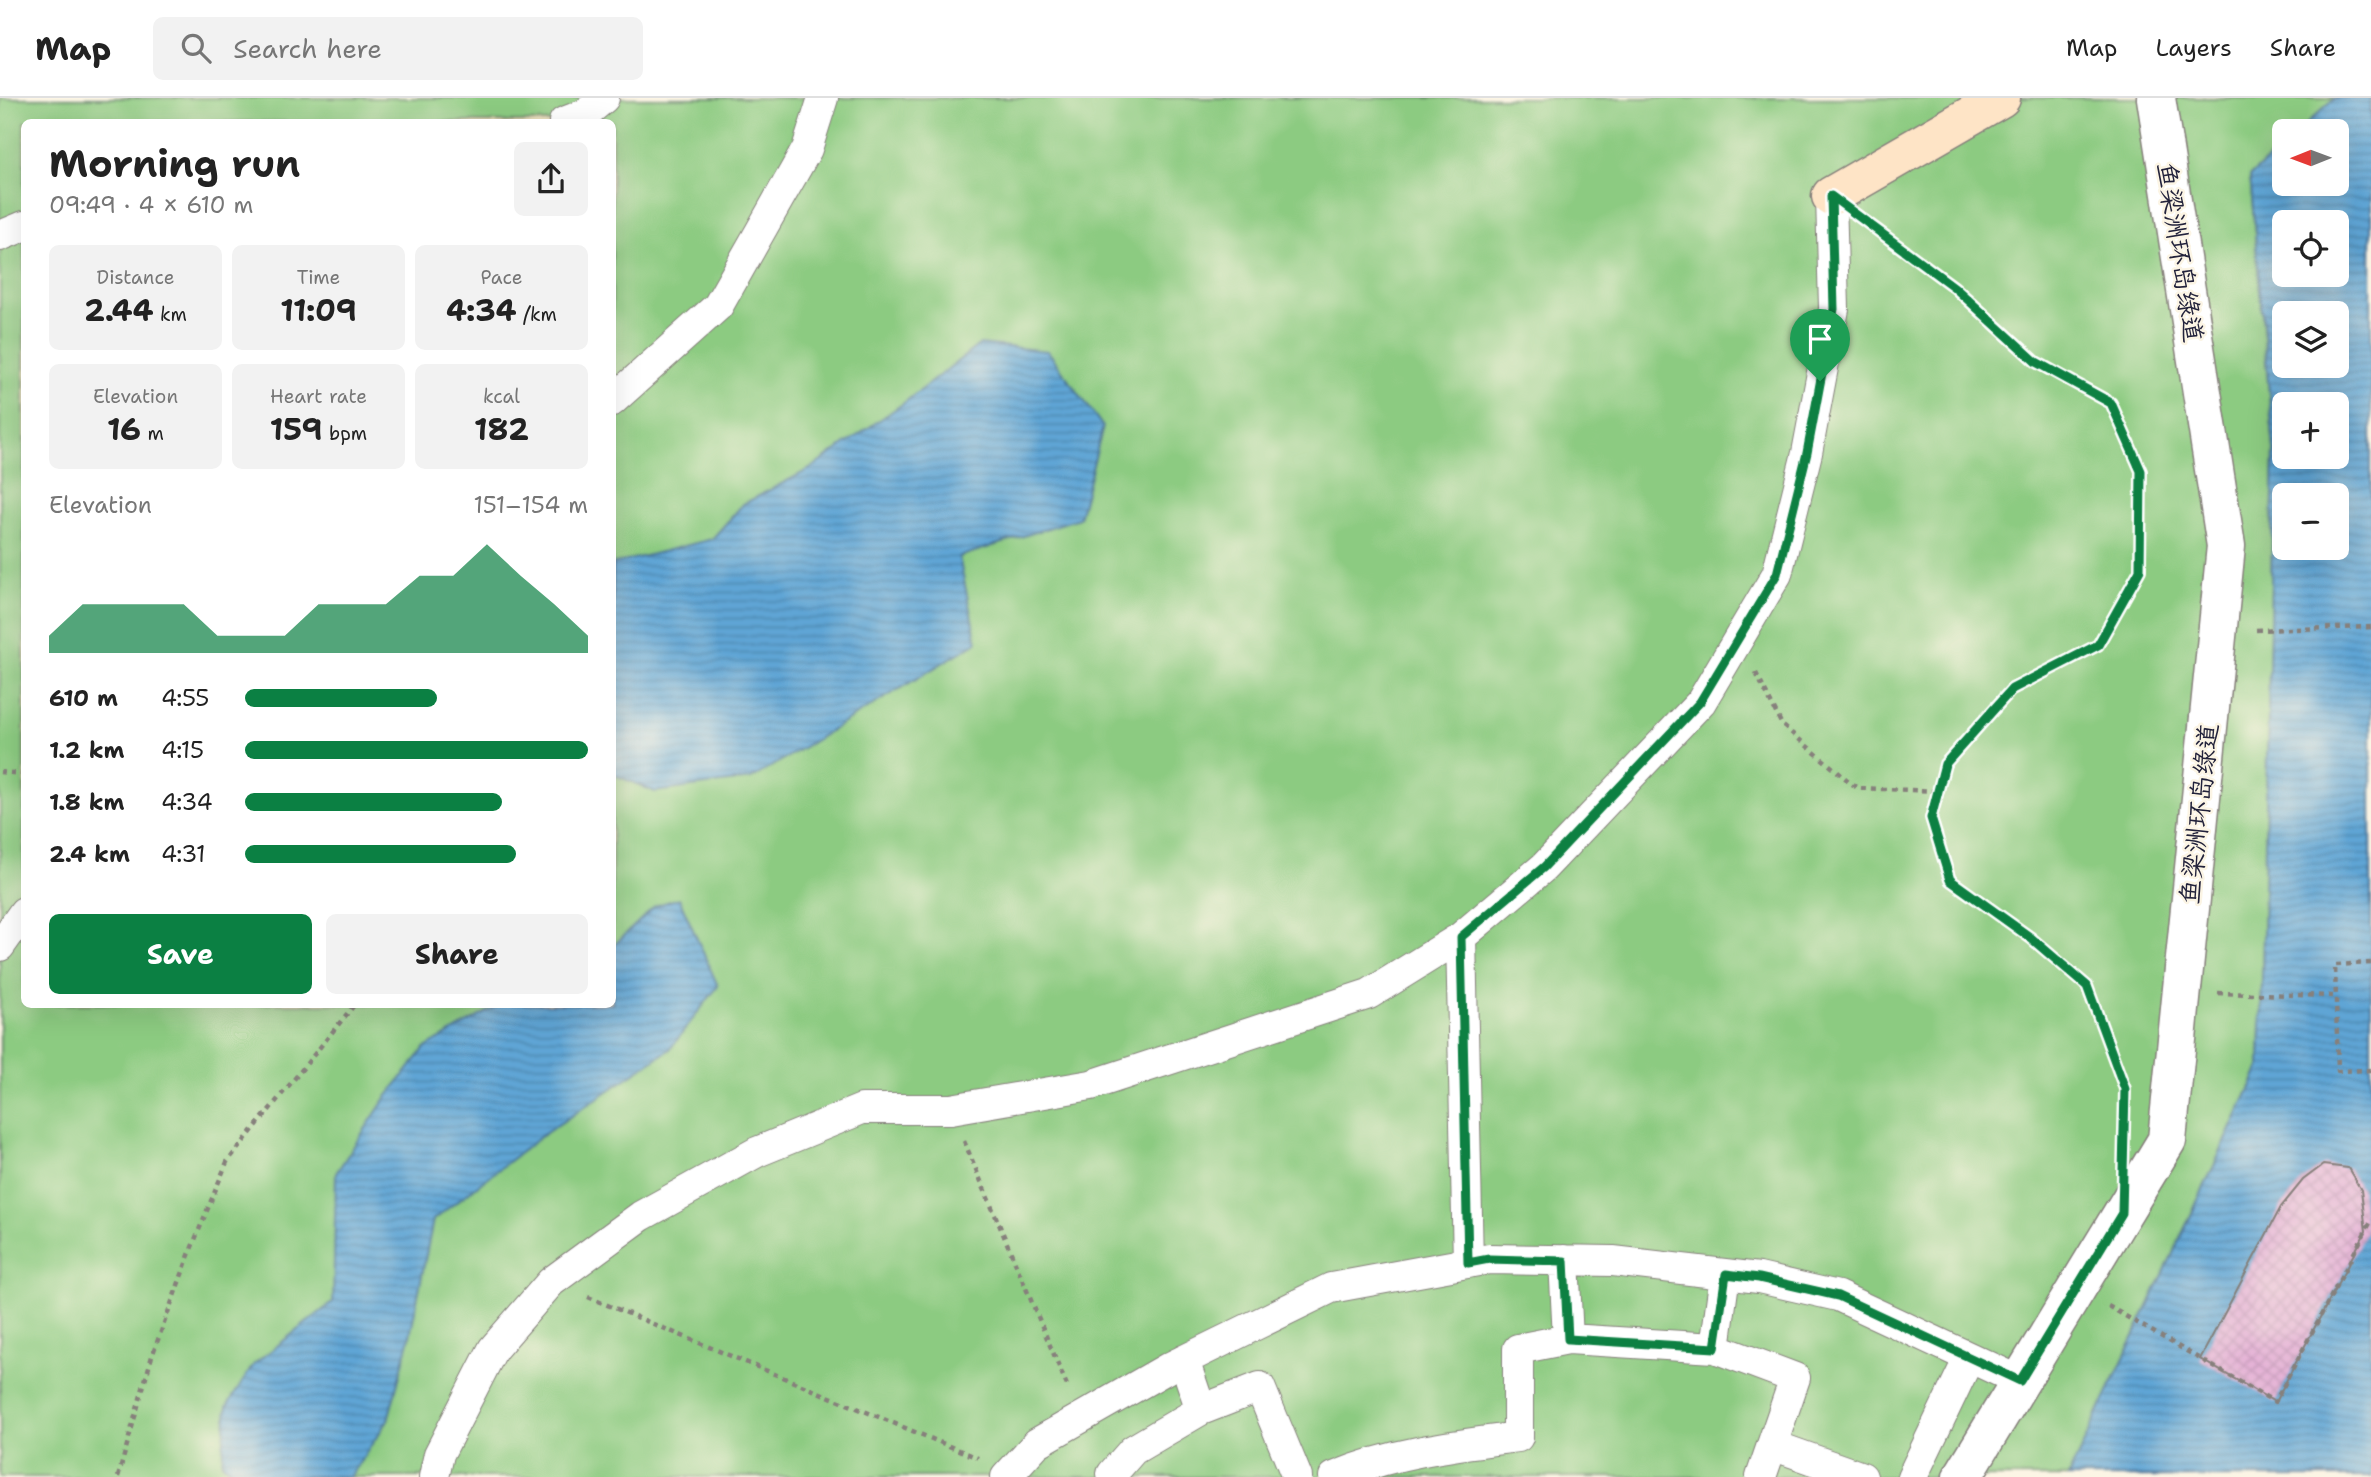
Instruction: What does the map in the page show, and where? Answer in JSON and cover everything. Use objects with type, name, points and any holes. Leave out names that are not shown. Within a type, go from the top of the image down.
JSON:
[{"type":"main road","points":[[1831,196],[2001,98]]},
{"type":"street","points":[[572,119],[585,114],[604,98]]},
{"type":"street","points":[[616,397],[718,306],[807,149],[822,98]]},
{"type":"street","name":"鱼梁洲环岛绿道","points":[[1962,1477],[2167,1140],[2225,546],[2156,98]]},
{"type":"street","points":[[434,1477],[439,1454],[493,1349],[551,1282],[640,1216],[757,1152],[862,1109],[951,1109],[1091,1085],[1369,994],[1461,937],[1544,867],[1700,702],[1777,574],[1807,453],[1834,309],[1831,196]]},
{"type":"street","points":[[0,236],[21,227]]},
{"type":"street","points":[[0,946],[21,916]]},
{"type":"street","points":[[1461,937],[1468,1263]]},
{"type":"street","points":[[1009,1474],[1037,1443],[1080,1418],[1184,1360],[1331,1288],[1489,1259],[1613,1261],[1759,1278],[1838,1296],[2020,1381]]},
{"type":"street","points":[[1564,1261],[1568,1339]]},
{"type":"street","points":[[1715,1348],[1726,1274]]},
{"type":"street","points":[[1335,1477],[1362,1465],[1428,1449],[1518,1437],[1518,1349],[1568,1339],[1715,1348],[1795,1378],[1761,1477]]},
{"type":"street","points":[[1912,1477],[1969,1358]]},
{"type":"street","points":[[1184,1360],[1201,1410]]},
{"type":"street","points":[[1114,1477],[1112,1474],[1133,1450],[1201,1410],[1260,1387],[1297,1477]]},
{"type":"street","points":[[1772,1445],[1862,1477]]},
{"type":"path","points":[[1831,196],[1954,287],[2036,362],[2111,403],[2141,471],[2140,570],[2098,645],[2012,689],[1945,764],[1931,818],[1950,880],[2031,938],[2087,986],[2125,1089],[2124,1144]]},
{"type":"path","points":[[2217,631],[2371,627]]},
{"type":"path","points":[[1739,638],[1782,724],[1857,788],[1938,791]]},
{"type":"path","points":[[0,772],[21,774]]},
{"type":"path","points":[[2371,963],[2335,965],[2338,1071],[2371,1070]]},
{"type":"path","points":[[2183,980],[2222,994],[2336,996]]},
{"type":"path","points":[[118,1477],[152,1356],[227,1162],[352,1008]]},
{"type":"path","points":[[951,1109],[1080,1418]]},
{"type":"path","points":[[2076,1289],[2275,1402],[2371,1221]]},
{"type":"path","points":[[551,1282],[1009,1474]]},
{"type":"green space","points":[[0,98],[2335,98],[2312,119],[2272,119],[2272,156],[2250,176],[2274,469],[2260,1068],[2068,1477],[0,1477]]},
{"type":"water","points":[[2335,98],[2371,98],[2371,1477],[2068,1477],[2260,1068],[2272,538],[2272,560],[2349,560],[2349,483],[2273,483],[2274,469],[2349,469],[2349,392],[2272,392],[2272,427],[2250,176],[2272,156],[2272,196],[2349,196],[2349,119],[2312,119]]},
{"type":"water","points":[[980,344],[1048,351],[1103,427],[1079,518],[959,557],[977,642],[751,779],[655,792],[616,775],[616,563],[712,539],[743,504],[810,469],[905,402]]},
{"type":"water","points":[[679,898],[718,986],[670,1049],[543,1135],[433,1220],[409,1341],[388,1420],[350,1477],[237,1477],[222,1462],[227,1406],[254,1364],[333,1302],[336,1173],[383,1102],[425,1048],[492,1009],[616,1008],[616,943],[655,906]]},
{"type":"building","points":[[2323,1165],[2348,1168],[2361,1190],[2366,1231],[2275,1402],[2200,1359],[2281,1207],[2303,1180]]},
{"type":"route","points":[[1831,196],[1954,287],[2036,362],[2111,403],[2141,471],[2140,570],[2098,645],[2012,689],[1945,764],[1931,818],[1950,880],[2031,938],[2087,986],[2125,1089],[2122,1213],[2020,1381],[1838,1296],[1759,1278],[1726,1274],[1715,1348],[1568,1339],[1564,1261],[1489,1259],[1468,1263],[1461,937],[1544,867],[1700,702],[1777,574],[1807,453],[1820,381],[1834,309],[1831,196]]}]
